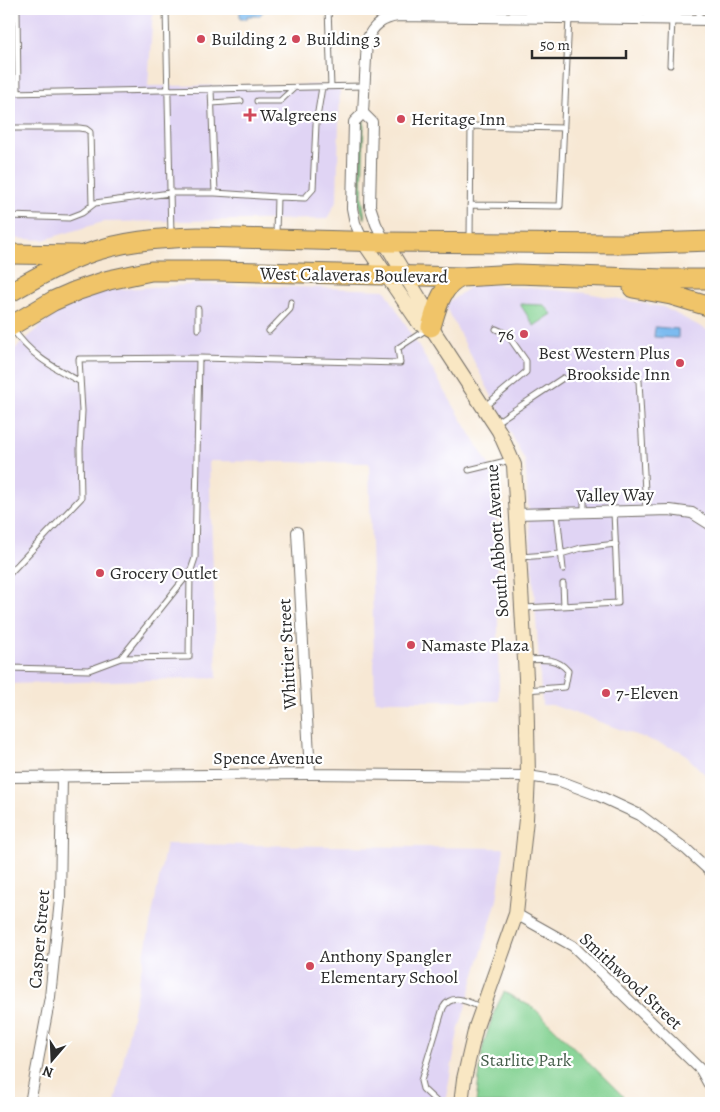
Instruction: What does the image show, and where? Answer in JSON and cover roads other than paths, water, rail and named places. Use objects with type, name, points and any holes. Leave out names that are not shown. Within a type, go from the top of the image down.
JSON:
[{"type":"highway","name":"West Calaveras Boulevard","points":[[9,293],[49,271],[84,255],[135,242],[171,238],[632,244],[711,241]]},
{"type":"highway","points":[[9,254],[84,255]]},
{"type":"highway","name":"West Calaveras Boulevard","points":[[10,326],[53,301],[76,291],[109,280],[152,272],[198,271],[462,278],[516,274],[711,279]]},
{"type":"highway","points":[[565,276],[671,295],[711,307]]},
{"type":"highway","points":[[431,327],[441,296],[454,280],[462,278]]},
{"type":"street","name":"South Abbott Avenue","points":[[461,1103],[476,1027],[516,914],[526,819],[528,776],[526,690],[514,465],[495,424],[431,327],[430,316],[363,241],[355,223],[352,194],[354,122],[363,113],[367,40],[371,31],[380,22],[390,17],[711,20]]},
{"type":"street","name":"South Abbott Avenue","points":[[363,113],[372,122],[370,206],[385,242],[396,276]]},
{"type":"street","name":"Valley Way","points":[[516,514],[670,510],[692,513],[711,525]]},
{"type":"street","name":"Whittier Street","points":[[297,532],[310,774]]},
{"type":"street","name":"Spence Avenue","points":[[9,777],[310,774],[528,776],[560,782],[597,795],[640,815],[687,850],[711,872]]},
{"type":"street","name":"Casper Street","points":[[30,1103],[50,997],[59,910],[62,776]]},
{"type":"street","name":"Smithwood Street","points":[[516,914],[574,946],[701,1070],[711,1088]]},
{"type":"lane","points":[[17,9],[18,93]]},
{"type":"lane","points":[[166,9],[171,238]]},
{"type":"lane","points":[[328,9],[330,87]]},
{"type":"lane","points":[[699,9],[699,20]]},
{"type":"lane","points":[[470,205],[560,206],[570,18]]},
{"type":"lane","points":[[670,65],[672,20]]},
{"type":"lane","points":[[9,93],[364,86]]},
{"type":"lane","points":[[9,216],[69,218],[95,203],[170,193],[215,193],[277,198],[305,198],[313,188],[316,124],[322,87]]},
{"type":"lane","points":[[257,101],[280,101],[295,88]]},
{"type":"lane","points":[[211,89],[215,193]]},
{"type":"lane","points":[[212,103],[241,101]]},
{"type":"lane","points":[[470,242],[471,126],[564,128]]},
{"type":"lane","points":[[14,128],[79,128],[90,132],[92,205]]},
{"type":"lane","points":[[276,239],[277,198]]},
{"type":"lane","points":[[269,331],[290,309],[291,302]]},
{"type":"lane","points":[[198,309],[198,329]]},
{"type":"lane","points":[[10,326],[32,352],[48,364],[79,381]]},
{"type":"lane","points":[[9,574],[81,498],[80,449],[82,410],[79,360],[198,358],[400,363],[398,348],[431,327]]},
{"type":"lane","points":[[484,407],[526,372],[526,361],[508,334],[496,329]]},
{"type":"lane","points":[[9,668],[89,670],[120,658],[189,657],[190,572],[195,558],[198,358]]},
{"type":"lane","points":[[637,374],[639,381],[646,510]]},
{"type":"lane","points":[[495,424],[563,378]]},
{"type":"lane","points":[[469,470],[512,460]]},
{"type":"lane","points":[[584,492],[584,512]]},
{"type":"lane","points":[[521,608],[618,603],[614,511]]},
{"type":"lane","points":[[557,513],[563,569]]},
{"type":"lane","points":[[518,557],[562,554],[581,548],[616,544]]},
{"type":"lane","points":[[120,658],[190,572]]},
{"type":"lane","points":[[563,584],[564,606]]},
{"type":"lane","points":[[524,660],[550,659],[568,671],[565,687],[526,690]]},
{"type":"lane","points":[[438,1103],[423,1089],[421,1082],[443,1008],[446,1002],[454,998],[468,1001],[482,1009]]},
{"type":"water","points":[[240,9],[263,9],[263,12],[259,16],[247,16],[247,19],[240,19]]},
{"type":"water","points":[[655,327],[678,329],[678,338],[654,337]]},
{"type":"place","name":"Building 2","points":[[201,39]]},
{"type":"place","name":"Building 3","points":[[296,39]]},
{"type":"place","name":"Walgreens","points":[[250,115]]},
{"type":"place","name":"Heritage Inn","points":[[401,119]]},
{"type":"place","name":"76","points":[[524,334]]},
{"type":"place","name":"Best Western Plus Brookside Inn","points":[[680,363]]},
{"type":"place","name":"Grocery Outlet","points":[[100,573]]},
{"type":"place","name":"Namaste Plaza","points":[[411,645]]},
{"type":"place","name":"7-Eleven","points":[[606,693]]},
{"type":"place","name":"Anthony Spangler Elementary School","points":[[310,966]]},
{"type":"park label","name":"Starlite Park","points":[[526,1060]]}]
